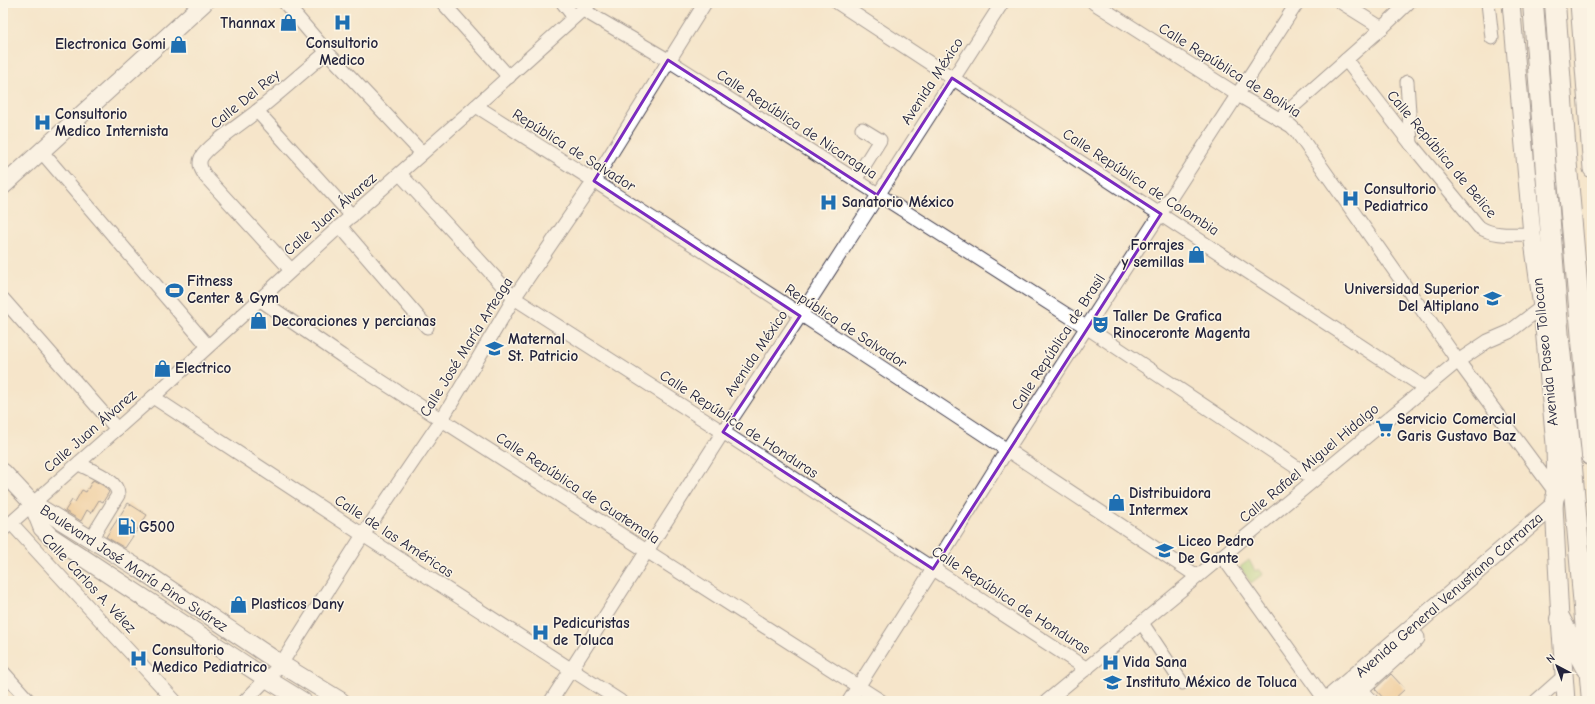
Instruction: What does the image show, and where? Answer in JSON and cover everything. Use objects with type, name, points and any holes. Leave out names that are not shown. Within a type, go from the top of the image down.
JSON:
[{"type":"highway","name":"Avenida Paseo Tollocan","points":[[1533,3],[1559,340],[1571,456],[1592,701]]},
{"type":"highway","points":[[1555,3],[1566,156],[1592,456]]},
{"type":"highway","points":[[1581,316],[1592,294]]},
{"type":"highway","points":[[1549,379],[1559,340]]},
{"type":"highway","points":[[1555,504],[1571,456]]},
{"type":"highway","points":[[1560,619],[1590,677]]},
{"type":"main road","points":[[3,186],[204,3]]},
{"type":"main road","name":"Avenida Paseo Tollocan","points":[[1511,3],[1532,234],[1542,307],[1555,444],[1555,504],[1563,677],[1566,701]]},
{"type":"main road","points":[[1579,3],[1592,169]]},
{"type":"main road","points":[[3,472],[32,503]]},
{"type":"main road","name":"Boulevard José María Pino Suárez","points":[[32,503],[138,568],[281,664],[341,701]]},
{"type":"main road","name":"Boulevard José María Pino Suárez","points":[[32,503],[42,528],[50,536],[267,679],[303,701]]},
{"type":"main road","name":"Avenida General Venustiano Carranza","points":[[1346,701],[1555,504]]},
{"type":"main road","name":"Avenida General Venustiano Carranza","points":[[1326,701],[1555,504]]},
{"type":"main road","points":[[125,586],[138,568]]},
{"type":"street","points":[[285,3],[327,52],[422,153]]},
{"type":"street","points":[[443,3],[509,77]]},
{"type":"street","name":"Calle República de Nicaragua","points":[[562,3],[582,10],[668,60],[877,195],[1086,327],[1314,478]]},
{"type":"street","name":"Calle José María Arteaga","points":[[245,701],[281,664],[362,535],[442,419],[514,298],[594,181],[668,60],[705,3]]},
{"type":"street","name":"Calle República de Colombia","points":[[838,3],[1425,388]]},
{"type":"street","name":"Avenida México","points":[[551,701],[723,432],[800,316],[952,78],[1002,3]]},
{"type":"street","name":"Calle República de Bolivia","points":[[1094,3],[1238,95],[1291,126],[1303,138],[1458,361],[1555,504]]},
{"type":"street","name":"Calle República de Brasil","points":[[849,701],[1007,450],[1297,3]]},
{"type":"street","points":[[1342,3],[1382,28]]},
{"type":"street","points":[[1279,119],[1382,28],[1408,3]]},
{"type":"street","points":[[1488,3],[1492,38]]},
{"type":"street","name":"Calle Juan Álvarez","points":[[7,526],[153,397],[207,345],[509,77],[582,10]]},
{"type":"street","name":"Calle Del Rey","points":[[291,270],[206,177],[201,170],[200,162],[202,156],[209,148],[258,111],[327,52]]},
{"type":"street","name":"Calle República de Belice","points":[[1346,60],[1411,144],[1479,227],[1487,232],[1498,235],[1532,234]]},
{"type":"street","points":[[1407,82],[1411,144]]},
{"type":"street","name":"República de Salvador","points":[[476,106],[594,181],[1007,450],[1197,576]]},
{"type":"street","points":[[258,111],[352,216]]},
{"type":"street","points":[[854,180],[880,140],[862,129]]},
{"type":"street","points":[[41,150],[207,345]]},
{"type":"street","name":"Calle República de Honduras","points":[[400,174],[514,298],[1087,668]]},
{"type":"street","points":[[340,226],[427,327]]},
{"type":"street","points":[[3,299],[117,428]]},
{"type":"street","name":"Calle República de Guatemala","points":[[259,299],[342,356],[881,701]]},
{"type":"street","name":"Calle Rafael Miguel Hidalgo","points":[[1048,701],[1314,478],[1458,361],[1488,342],[1509,332],[1542,307]]},
{"type":"street","name":"Calle de las Américas","points":[[153,397],[362,535],[620,701]]},
{"type":"street","points":[[78,464],[112,481],[118,491],[118,495],[91,539]]},
{"type":"street","name":"Calle Carlos A. Vélez","points":[[7,526],[175,701]]},
{"type":"street","points":[[1222,556],[1326,701]]},
{"type":"street","points":[[1142,623],[1182,683]]},
{"type":"street","points":[[3,672],[29,701]]},
{"type":"street","points":[[1536,701],[1563,677]]},
{"type":"street","points":[[1360,688],[1372,701]]},
{"type":"highlighted area","points":[[668,60],[877,195],[952,78],[1161,214],[933,569],[723,432],[800,316],[594,181]]},
{"type":"green space","points":[[1249,560],[1255,571],[1259,569],[1263,574],[1251,583],[1240,567]]},
{"type":"building","name":"G500","points":[[93,480],[104,486],[109,492],[103,502],[99,500],[91,513],[87,510],[81,521],[65,511],[72,500],[75,502],[82,490],[86,492]]},
{"type":"building","name":"G500","points":[[128,503],[147,515],[125,548],[106,537]]},
{"type":"building","points":[[1391,674],[1405,689],[1392,701],[1386,701],[1375,689]]},
{"type":"place","name":"Consultorio Medico","points":[[342,22]]},
{"type":"place","name":"Thannax","points":[[288,23]]},
{"type":"place","name":"Electronica Gomi","points":[[179,44]]},
{"type":"place","name":"Consultorio Medico Internista","points":[[42,123]]},
{"type":"place","name":"Consultorio Pediatrico","points":[[1351,198]]},
{"type":"place","name":"Sanatorio México","points":[[829,202]]},
{"type":"place","name":"Forrajes y semillas","points":[[1197,254]]},
{"type":"place","name":"Fitness Center & Gym","points":[[174,290]]},
{"type":"place","name":"Universidad Superior Del Altiplano","points":[[1492,298]]},
{"type":"place","name":"Decoraciones y percianas","points":[[259,321]]},
{"type":"place","name":"Taller De Grafica Rinoceronte Magenta","points":[[1100,325]]},
{"type":"place","name":"Maternal St. Patricio","points":[[495,348]]},
{"type":"place","name":"Electrico","points":[[162,368]]},
{"type":"place","name":"Servicio Comercial Garis Gustavo Baz","points":[[1384,428]]},
{"type":"place","name":"Distribuidora Intermex","points":[[1116,502]]},
{"type":"place","name":"G500","points":[[126,527]]},
{"type":"place","name":"Liceo Pedro De Gante","points":[[1165,550]]},
{"type":"place","name":"Plasticos Dany","points":[[238,604]]},
{"type":"place","name":"Pedicuristas de Toluca","points":[[540,632]]},
{"type":"place","name":"Consultorio Medico Pediatrico","points":[[139,659]]},
{"type":"place","name":"Vida Sana","points":[[1110,662]]},
{"type":"place","name":"Instituto México de Toluca","points":[[1113,682]]}]
